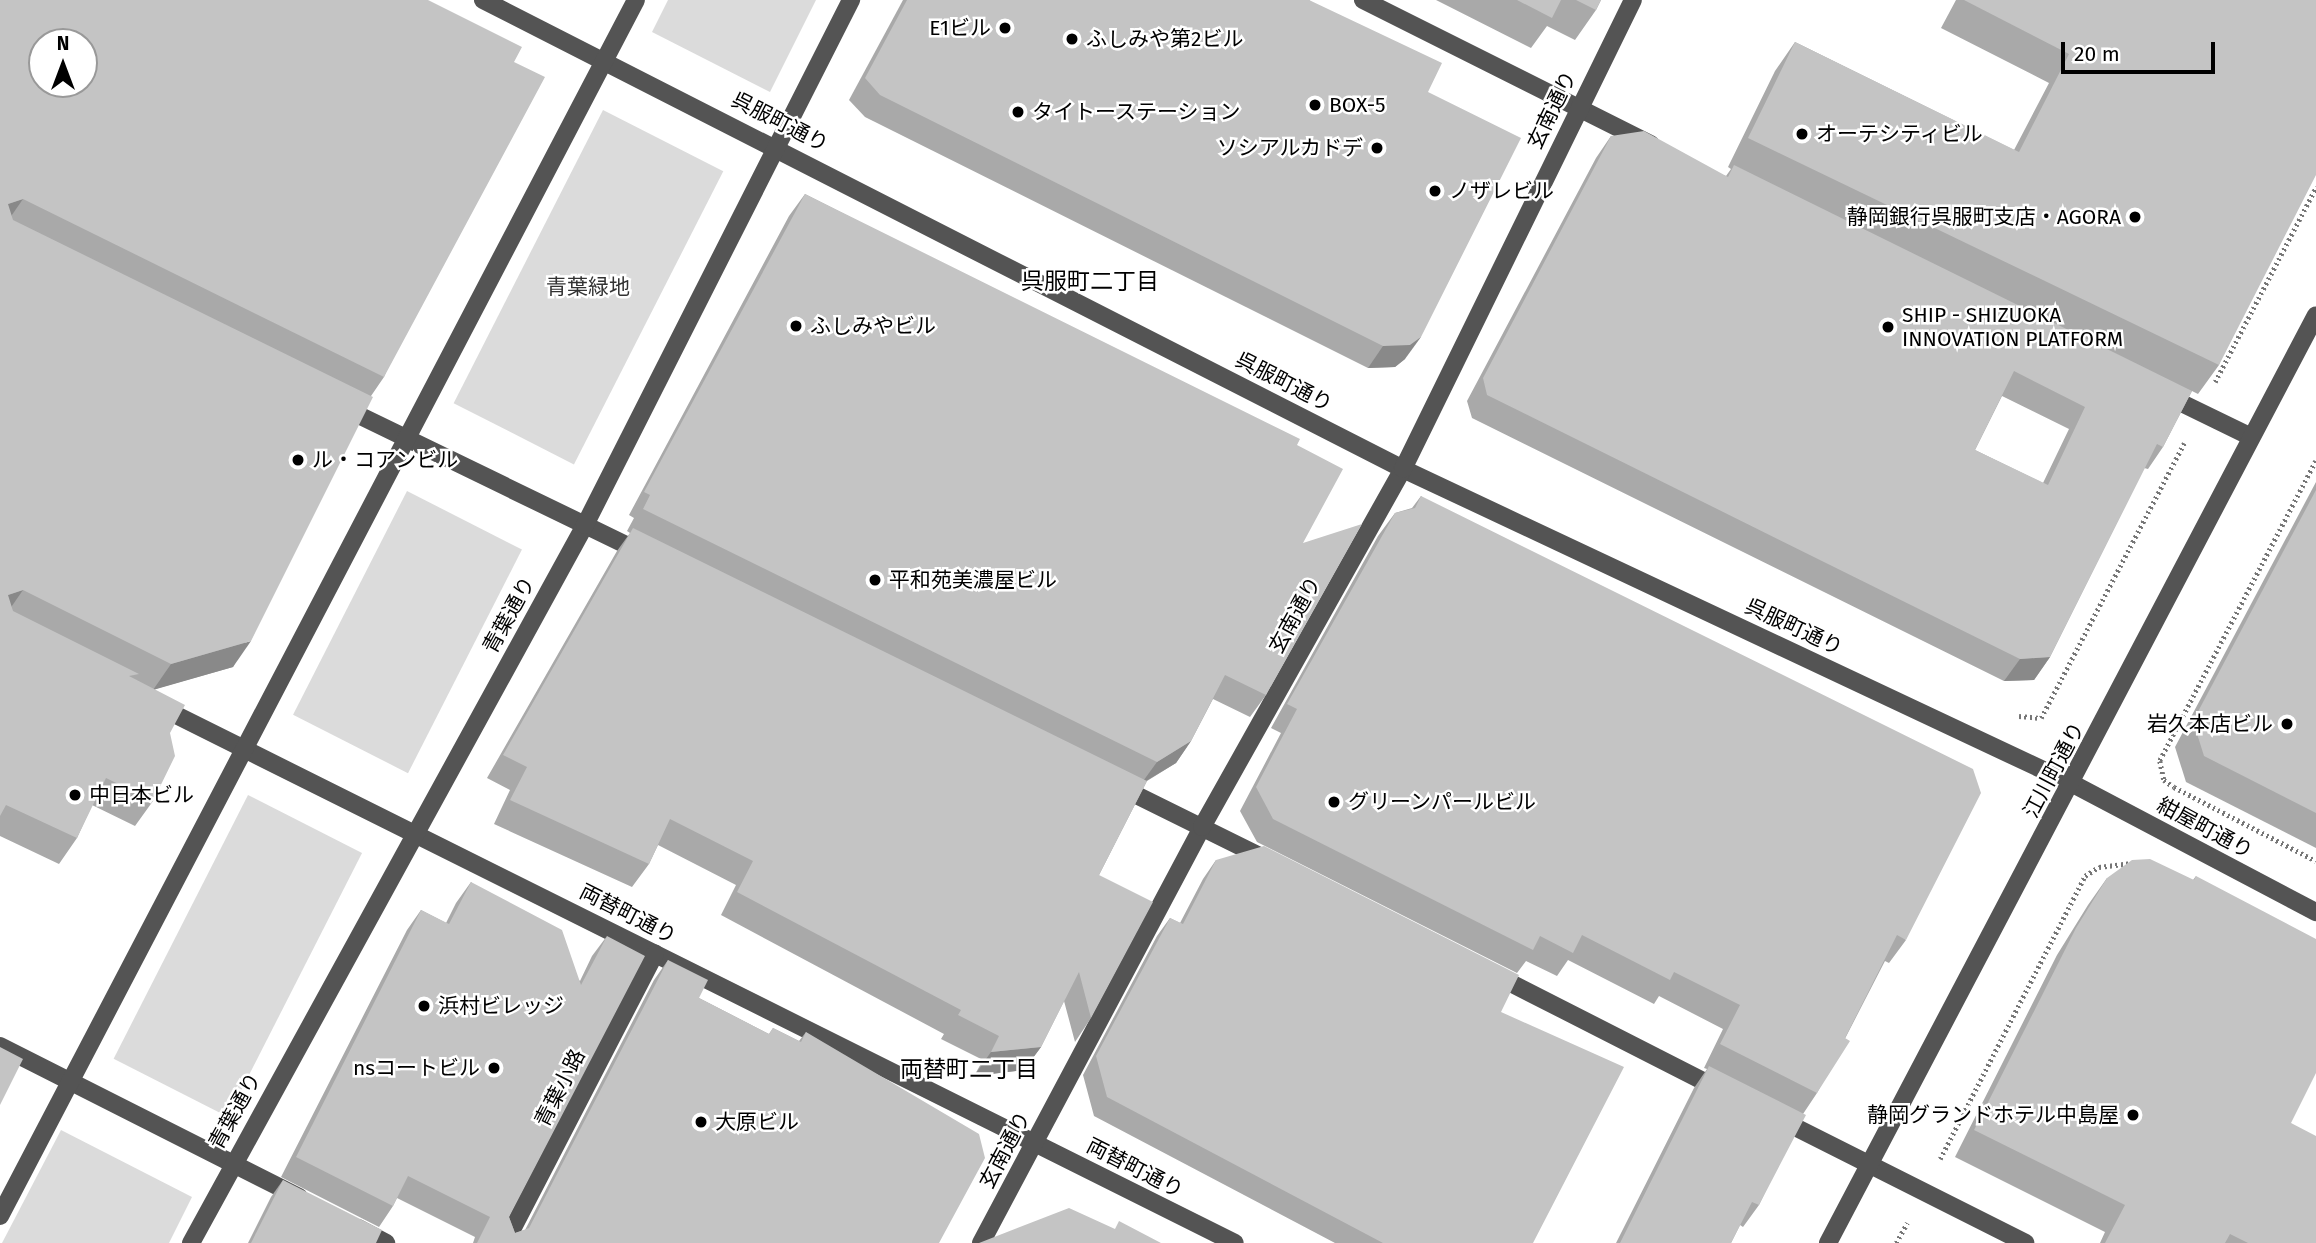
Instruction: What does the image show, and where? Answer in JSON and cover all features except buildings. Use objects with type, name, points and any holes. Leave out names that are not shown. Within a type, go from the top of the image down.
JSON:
[{"type":"street","name":"呉服町通り","points":[[484,0],[779,147],[1403,469],[2073,783]]},
{"type":"street","points":[[0,1216],[248,751],[636,0]]},
{"type":"street","name":"青葉通り","points":[[191,1243],[233,1162],[585,525],[779,147],[851,0]]},
{"type":"street","points":[[1363,0],[1665,151]]},
{"type":"street","name":"玄南通り","points":[[981,1243],[1202,827],[1403,469],[1577,108],[1633,0]]},
{"type":"street","name":"江川町通り","points":[[1828,1243],[2073,783],[2316,315]]},
{"type":"street","points":[[2150,387],[2251,437]]},
{"type":"street","points":[[321,397],[659,561]]},
{"type":"street","name":"両替町通り","points":[[137,695],[1236,1243]]},
{"type":"street","points":[[1103,779],[1289,871]]},
{"type":"street","name":"紺屋町通り","points":[[2073,783],[2316,912]]},
{"type":"street","name":"青葉小路","points":[[505,1243],[655,954]]},
{"type":"street","points":[[1474,965],[1734,1096]]},
{"type":"street","points":[[0,1046],[315,1206]]},
{"type":"street","points":[[1758,1109],[2025,1243]]},
{"type":"street","points":[[339,1218],[386,1243]]},
{"type":"path","points":[[2006,715],[2041,718],[2316,187]]},
{"type":"path","points":[[2316,461],[2160,761],[2164,780],[2174,787],[2316,861]]},
{"type":"path","points":[[1896,1243],[2085,876],[2122,861],[2135,865]]},
{"type":"green space","points":[[668,0],[816,0],[770,92],[652,32]]},
{"type":"green space","name":"青葉緑地","points":[[603,110],[723,171],[574,464],[454,403]]},
{"type":"green space","points":[[407,491],[522,550],[408,773],[293,715]]},
{"type":"green space","points":[[248,795],[362,853],[228,1117],[114,1059]]},
{"type":"green space","points":[[61,1130],[192,1197],[169,1243],[2,1243]]},
{"type":"place","name":"E1ビル","points":[[1005,28]]},
{"type":"place","name":"ふしみや第2ビル","points":[[1072,39]]},
{"type":"place","name":"BOX-5","points":[[1315,105]]},
{"type":"place","name":"タイトーステーション","points":[[1018,112]]},
{"type":"place","name":"オーテシティビル","points":[[1802,134]]},
{"type":"place","name":"ソシアルカドデ","points":[[1377,148]]},
{"type":"place","name":"ノザレビル","points":[[1435,191]]},
{"type":"place","name":"静岡銀行呉服町支店・AGORA","points":[[2135,217]]},
{"type":"place","name":"ふしみやビル","points":[[796,326]]},
{"type":"place","name":"SHIP - SHIZUOKA INNOVATION PLATFORM","points":[[1888,327]]},
{"type":"place","name":"ル・コアンビル","points":[[298,460]]},
{"type":"place","name":"平和苑美濃屋ビル","points":[[875,580]]},
{"type":"place","name":"岩久本店ビル","points":[[2287,724]]},
{"type":"place","name":"中日本ビル","points":[[75,795]]},
{"type":"place","name":"グリーンパールビル","points":[[1334,802]]},
{"type":"place","name":"浜村ビレッジ","points":[[424,1006]]},
{"type":"place","name":"nsコートビル","points":[[494,1068]]},
{"type":"place","name":"静岡グランドホテル中島屋","points":[[2133,1115]]},
{"type":"place","name":"大原ビル","points":[[701,1122]]},
{"type":"district","name":"呉服町二丁目","points":[[1090,281]]},
{"type":"district","name":"両替町二丁目","points":[[969,1069]]}]
